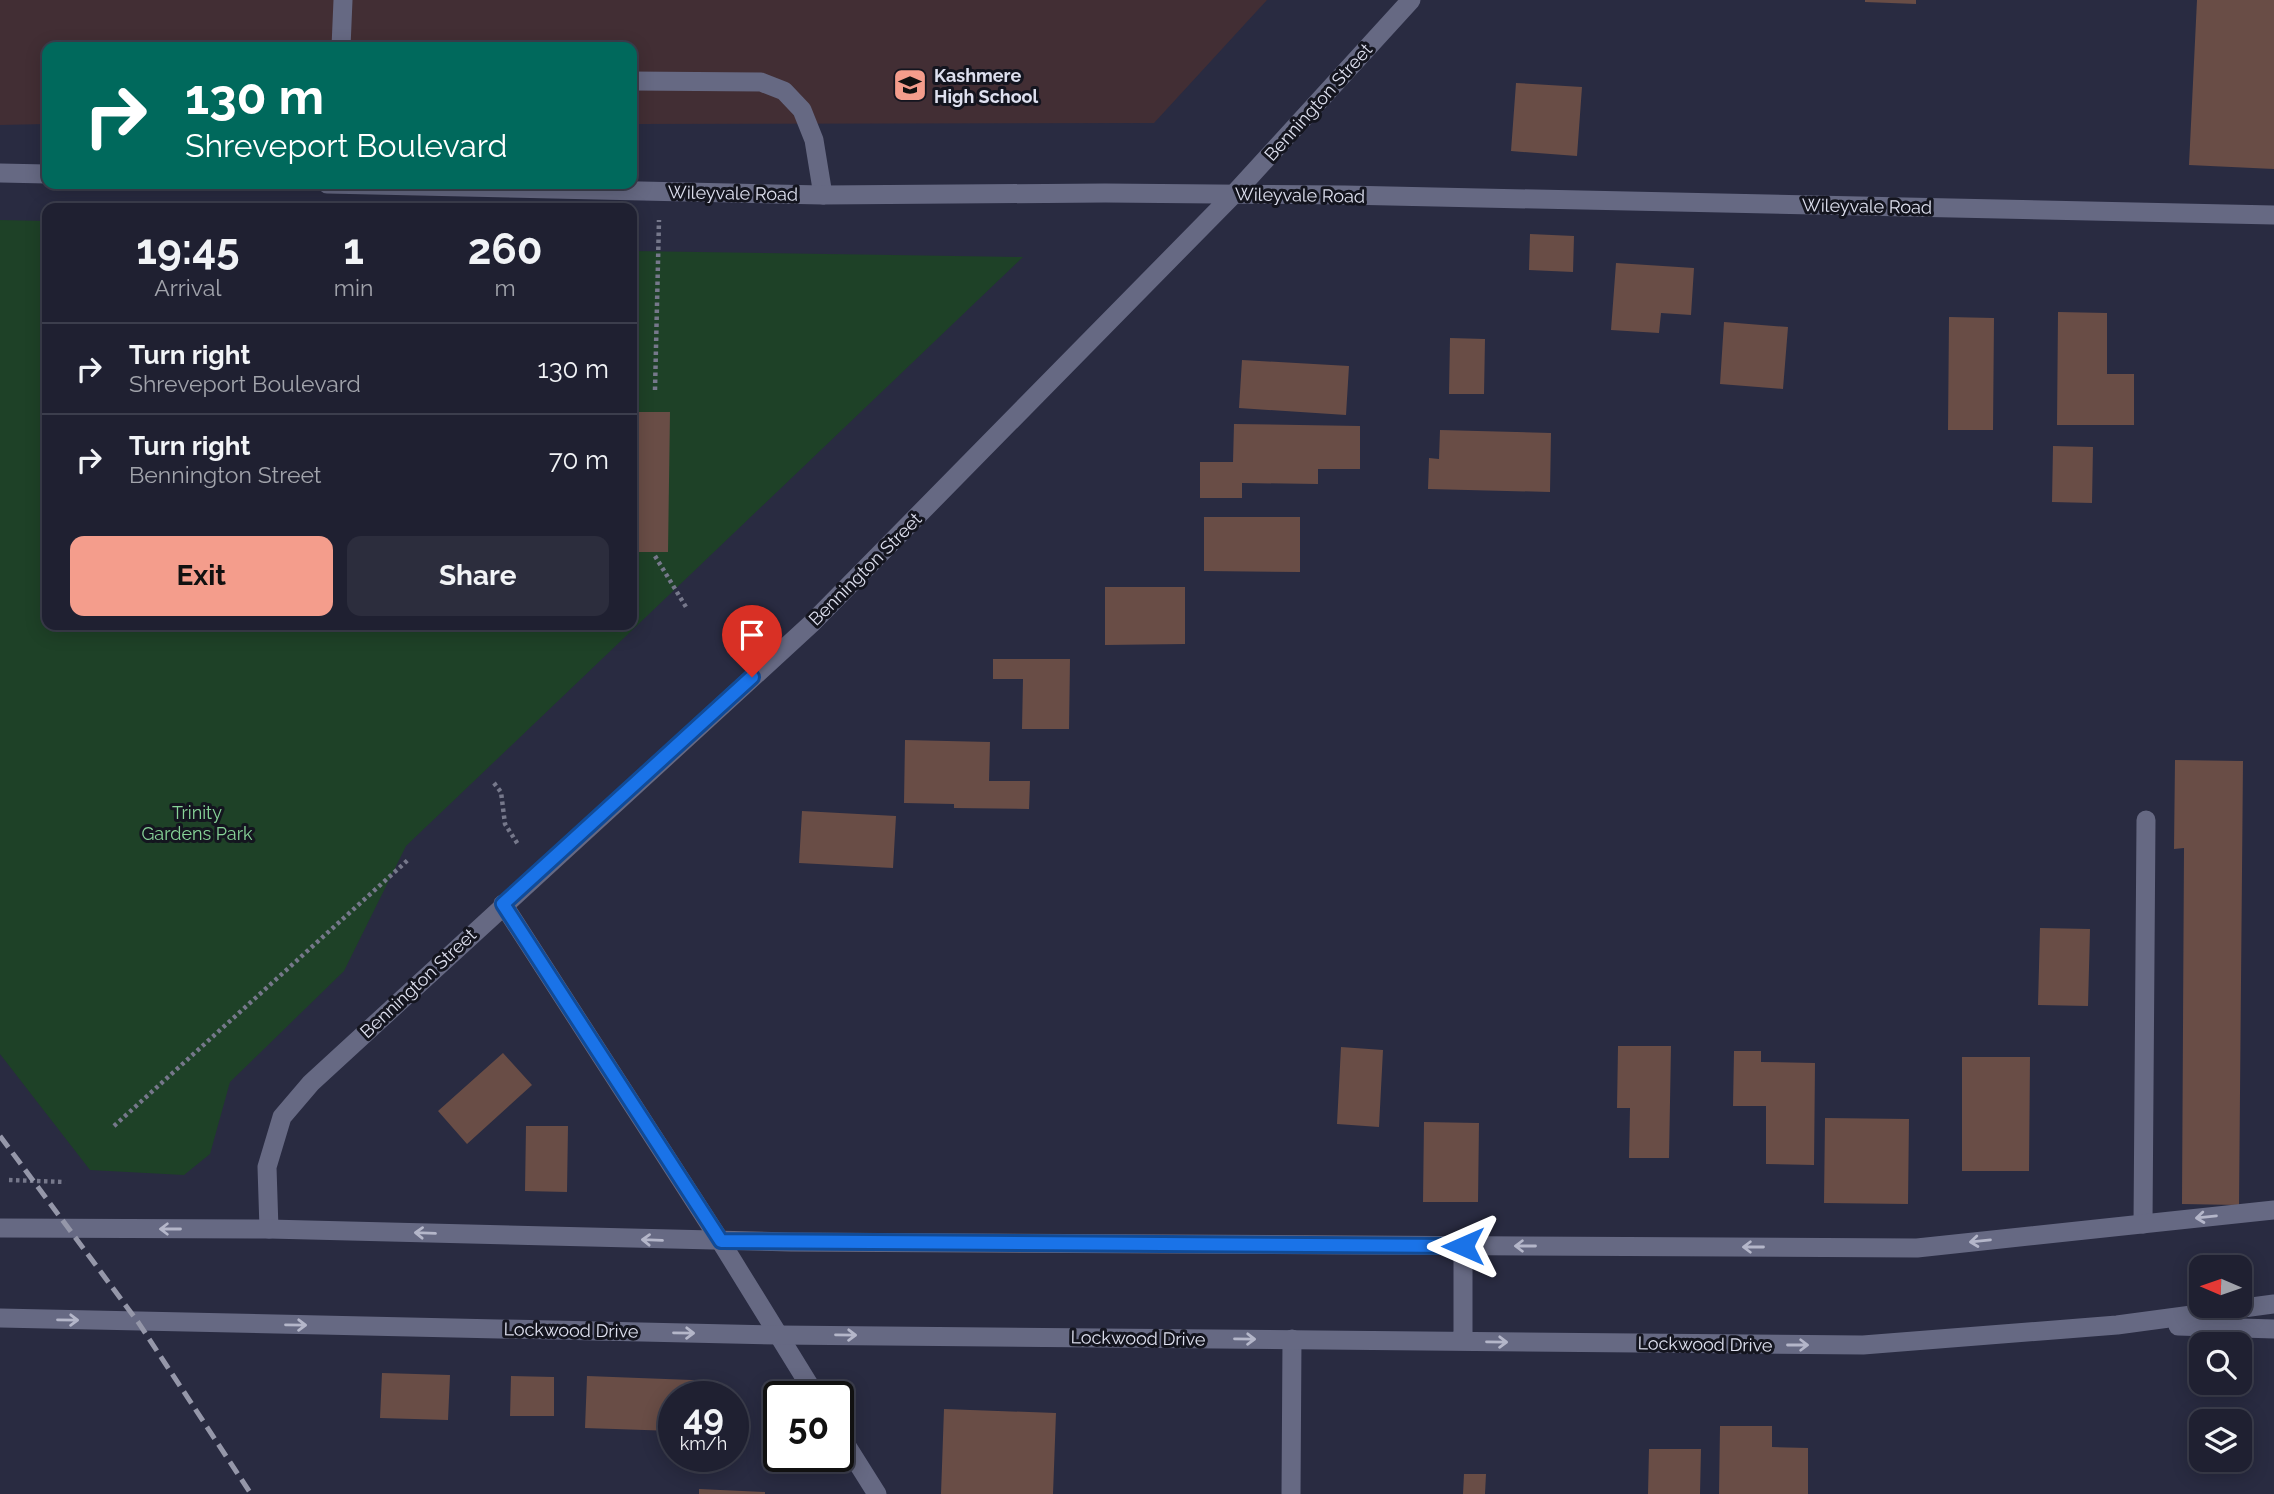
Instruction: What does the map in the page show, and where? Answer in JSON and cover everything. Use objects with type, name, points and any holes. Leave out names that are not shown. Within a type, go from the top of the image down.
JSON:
[{"type":"main road","points":[[341,42],[343,0]]},
{"type":"main road","name":"Bennington Street","points":[[269,1229],[268,1167],[282,1117],[311,1083],[811,624],[1234,194],[1410,0]]},
{"type":"main road","points":[[637,81],[761,82],[784,91],[802,110],[814,140],[823,195]]},
{"type":"main road","points":[[0,173],[42,174]]},
{"type":"main road","name":"Wileyvale Road","points":[[558,189],[823,195],[1234,194],[2274,215]]},
{"type":"main road","points":[[2143,1224],[2146,820]]},
{"type":"main road","points":[[503,904],[721,1241],[807,1381]]},
{"type":"main road","points":[[0,1228],[269,1229],[721,1241],[1917,1248],[2274,1210]]},
{"type":"main road","points":[[1463,1246],[1463,1342]]},
{"type":"main road","name":"Lockwood Drive","points":[[0,1318],[778,1335],[1863,1345],[2117,1325],[2274,1304]]},
{"type":"main road","points":[[2117,1325],[2274,1329]]},
{"type":"main road","points":[[1291,1494],[1292,1339]]},
{"type":"main road","points":[[854,1457],[877,1494]]},
{"type":"path","points":[[655,390],[658,243]]},
{"type":"path","points":[[655,556],[686,607]]},
{"type":"path","points":[[494,783],[501,792],[505,824],[519,846]]},
{"type":"path","points":[[114,1126],[409,859]]},
{"type":"path","points":[[9,1180],[65,1182]]},
{"type":"shaded area","name":"Kashmere High School","points":[[0,0],[1267,0],[1154,123],[637,124],[637,42],[42,42],[42,124],[0,125]]},
{"type":"green space","name":"Trinity Gardens Park","points":[[0,220],[42,221],[42,630],[632,630],[406,846],[344,971],[230,1082],[210,1154],[184,1175],[90,1170],[0,1054]]},
{"type":"green space","name":"Trinity Gardens Park","points":[[637,251],[1023,257],[637,625]]},
{"type":"building","points":[[1916,0],[1916,4],[1865,2]]},
{"type":"building","points":[[2197,0],[2274,0],[2274,169],[2189,165]]},
{"type":"building","points":[[1516,83],[1582,87],[1577,156],[1511,151]]},
{"type":"building","points":[[1530,234],[1574,236],[1573,272],[1529,270]]},
{"type":"building","points":[[1616,263],[1694,268],[1691,315],[1661,313],[1659,333],[1611,330]]},
{"type":"building","points":[[2058,312],[2107,313],[2107,374],[2134,374],[2134,425],[2057,425]]},
{"type":"building","points":[[1949,317],[1994,318],[1993,430],[1948,430]]},
{"type":"building","points":[[1724,322],[1788,327],[1783,389],[1720,384]]},
{"type":"building","points":[[1450,338],[1485,339],[1484,394],[1449,394]]},
{"type":"building","points":[[1242,360],[1349,366],[1346,415],[1239,408]]},
{"type":"building","points":[[637,412],[670,412],[668,552],[637,552]]},
{"type":"building","points":[[1234,424],[1360,426],[1360,469],[1318,469],[1318,484],[1242,483],[1242,498],[1200,498],[1200,462],[1233,462]]},
{"type":"building","points":[[1440,430],[1551,433],[1550,492],[1428,489],[1429,458],[1439,459]]},
{"type":"building","points":[[2053,446],[2093,447],[2092,503],[2052,502]]},
{"type":"building","points":[[1204,517],[1300,517],[1300,572],[1204,571]]},
{"type":"building","points":[[1105,587],[1185,587],[1185,644],[1105,645]]},
{"type":"building","points":[[993,659],[1070,659],[1069,729],[1022,729],[1023,679],[993,679]]},
{"type":"building","points":[[905,740],[990,742],[989,781],[1030,781],[1029,809],[954,808],[954,804],[904,803]]},
{"type":"building","points":[[2175,760],[2243,761],[2239,1205],[2182,1204],[2184,848],[2174,849]]},
{"type":"building","points":[[802,811],[896,816],[893,868],[799,863]]},
{"type":"building","points":[[2040,928],[2090,929],[2088,1006],[2038,1005]]},
{"type":"building","points":[[1618,1046],[1671,1046],[1669,1158],[1629,1158],[1630,1108],[1617,1108]]},
{"type":"building","points":[[1341,1047],[1383,1050],[1379,1127],[1337,1124]]},
{"type":"building","points":[[1734,1051],[1761,1051],[1761,1062],[1815,1063],[1814,1165],[1766,1164],[1766,1106],[1733,1106]]},
{"type":"building","points":[[503,1053],[532,1085],[467,1144],[438,1111]]},
{"type":"building","points":[[1962,1057],[2030,1057],[2029,1171],[1962,1171]]},
{"type":"building","points":[[1825,1118],[1909,1119],[1908,1204],[1824,1203]]},
{"type":"building","points":[[1424,1122],[1479,1123],[1478,1202],[1423,1202]]},
{"type":"building","points":[[526,1126],[568,1126],[567,1192],[525,1191]]},
{"type":"building","points":[[382,1373],[450,1375],[448,1420],[380,1418]]},
{"type":"building","points":[[511,1376],[554,1377],[554,1416],[510,1416]]},
{"type":"building","points":[[587,1376],[718,1381],[658,1381],[658,1430],[585,1428]]},
{"type":"building","points":[[944,1409],[1056,1413],[1053,1494],[941,1494]]},
{"type":"building","points":[[1720,1426],[1772,1426],[1772,1447],[1808,1448],[1808,1494],[1719,1494]]},
{"type":"building","points":[[1649,1449],[1701,1449],[1700,1494],[1648,1494]]},
{"type":"building","points":[[1464,1474],[1486,1474],[1485,1494],[1463,1494]]},
{"type":"building","points":[[699,1489],[765,1492],[765,1494],[699,1494]]},
{"type":"railway","points":[[0,1136],[138,1322],[251,1494]]},
{"type":"place","name":"Kashmere High School","points":[[910,85]]},
{"type":"route","points":[[752,677],[503,904],[721,1241],[1463,1246]]}]
